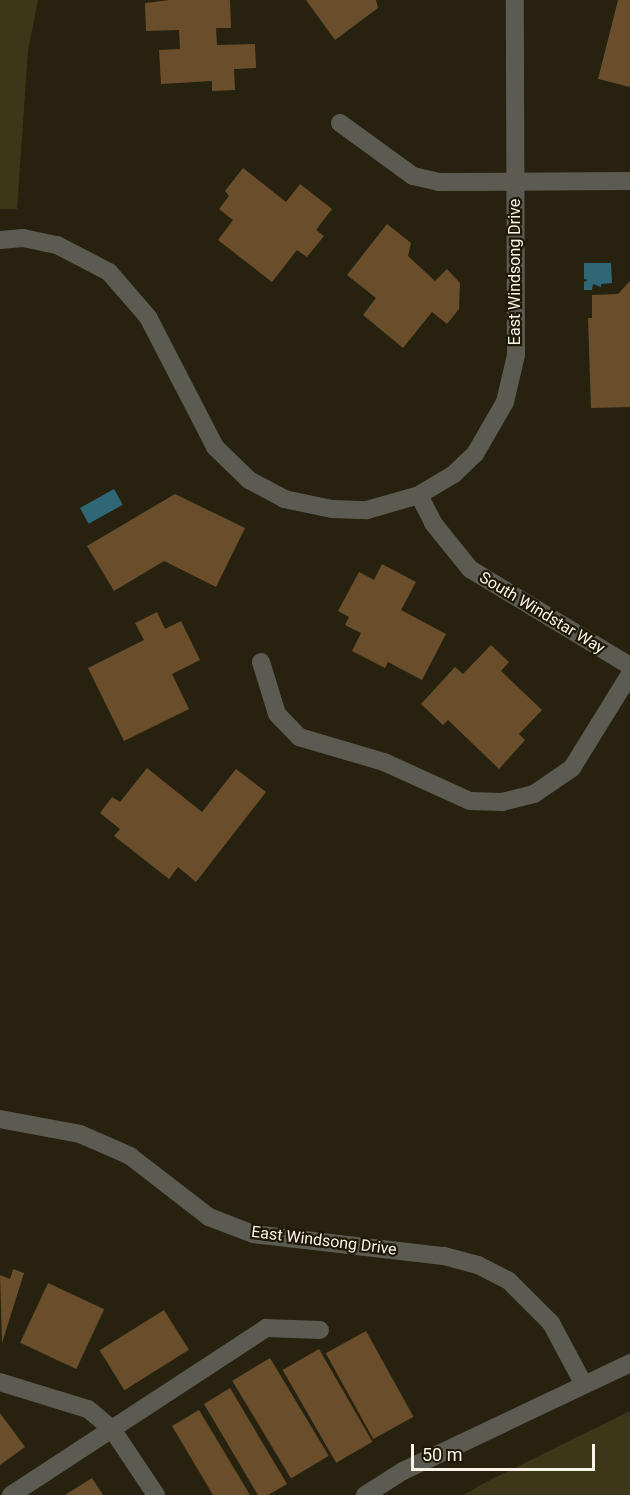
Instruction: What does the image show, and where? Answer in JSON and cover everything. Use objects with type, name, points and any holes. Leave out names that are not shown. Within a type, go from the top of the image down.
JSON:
[{"type":"street","name":"East Windsong Drive","points":[[0,240],[23,238],[57,245],[109,272],[148,317],[215,447],[249,480],[284,499],[332,509],[367,510],[418,495],[454,474],[475,454],[505,402],[516,354],[515,0]]},
{"type":"street","name":"East Windsong Drive","points":[[340,123],[413,176],[439,182],[515,184]]},
{"type":"street","points":[[515,184],[630,181]]},
{"type":"street","name":"South Windstar Way","points":[[418,495],[433,523],[470,569],[630,666]]},
{"type":"street","points":[[261,662],[277,714],[299,737],[384,762],[470,801],[502,802],[534,794],[572,768],[630,674]]},
{"type":"street","name":"East Windsong Drive","points":[[0,1119],[80,1134],[130,1156],[209,1217],[253,1234],[444,1256],[478,1265],[508,1280],[551,1323],[583,1383]]},
{"type":"street","points":[[11,1495],[266,1328],[320,1330]]},
{"type":"street","points":[[365,1495],[403,1471],[583,1383],[630,1363]]},
{"type":"street","points":[[0,1382],[88,1409],[112,1429],[156,1495]]},
{"type":"shaded area","points":[[0,0],[38,0],[28,51],[17,209],[0,209]]},
{"type":"shaded area","points":[[630,1411],[630,1495],[463,1495],[490,1480]]},
{"type":"water","points":[[584,263],[611,263],[612,283],[601,284],[601,287],[593,284],[592,290],[584,290],[584,282],[588,280],[584,279]]},
{"type":"water","points":[[114,489],[123,505],[89,524],[80,508]]},
{"type":"building","points":[[170,0],[230,0],[231,28],[216,28],[217,45],[255,44],[256,68],[234,69],[235,90],[212,91],[212,81],[161,84],[159,50],[180,49],[179,30],[146,31],[145,3]]},
{"type":"building","points":[[306,0],[376,0],[378,8],[335,40]]},
{"type":"building","points":[[618,0],[630,0],[630,87],[598,79]]},
{"type":"building","points":[[243,168],[286,202],[300,184],[332,209],[316,230],[324,236],[307,257],[297,250],[272,282],[218,240],[233,220],[219,209],[229,196],[225,191]]},
{"type":"building","points":[[387,224],[411,243],[408,256],[435,281],[447,269],[460,283],[459,309],[447,324],[432,312],[403,348],[363,315],[376,298],[347,275]]},
{"type":"building","points":[[630,281],[630,407],[591,408],[588,318],[592,318],[592,295],[618,294]]},
{"type":"building","points":[[175,494],[245,528],[216,587],[164,561],[114,591],[87,546]]},
{"type":"building","points":[[382,564],[416,582],[401,610],[446,634],[422,680],[388,662],[385,668],[352,651],[361,633],[345,625],[349,617],[338,611],[359,572],[374,580]]},
{"type":"building","points":[[157,612],[165,629],[181,621],[200,660],[172,674],[189,709],[124,741],[88,668],[144,640],[135,623]]},
{"type":"building","points":[[491,645],[509,662],[501,671],[542,710],[519,734],[525,740],[499,769],[448,720],[443,725],[421,704],[455,667],[463,674]]},
{"type":"building","points":[[147,768],[202,812],[236,769],[266,792],[196,882],[178,867],[169,879],[114,836],[120,829],[100,813],[112,797],[120,802]]},
{"type":"building","points":[[13,1269],[24,1273],[2,1343],[0,1275],[10,1279]]},
{"type":"building","points":[[48,1283],[104,1309],[76,1369],[20,1343]]},
{"type":"building","points":[[164,1310],[189,1350],[124,1390],[100,1350]]},
{"type":"building","points":[[366,1331],[414,1417],[373,1439],[326,1353]]},
{"type":"building","points":[[319,1349],[372,1442],[336,1463],[283,1370]]},
{"type":"building","points":[[270,1358],[329,1456],[291,1478],[232,1381]]},
{"type":"building","points":[[230,1388],[287,1484],[268,1495],[258,1495],[204,1404]]},
{"type":"building","points":[[199,1410],[250,1495],[213,1495],[172,1426]]},
{"type":"building","points":[[0,1413],[25,1447],[0,1465]]},
{"type":"building","points":[[92,1478],[103,1495],[65,1495]]}]
